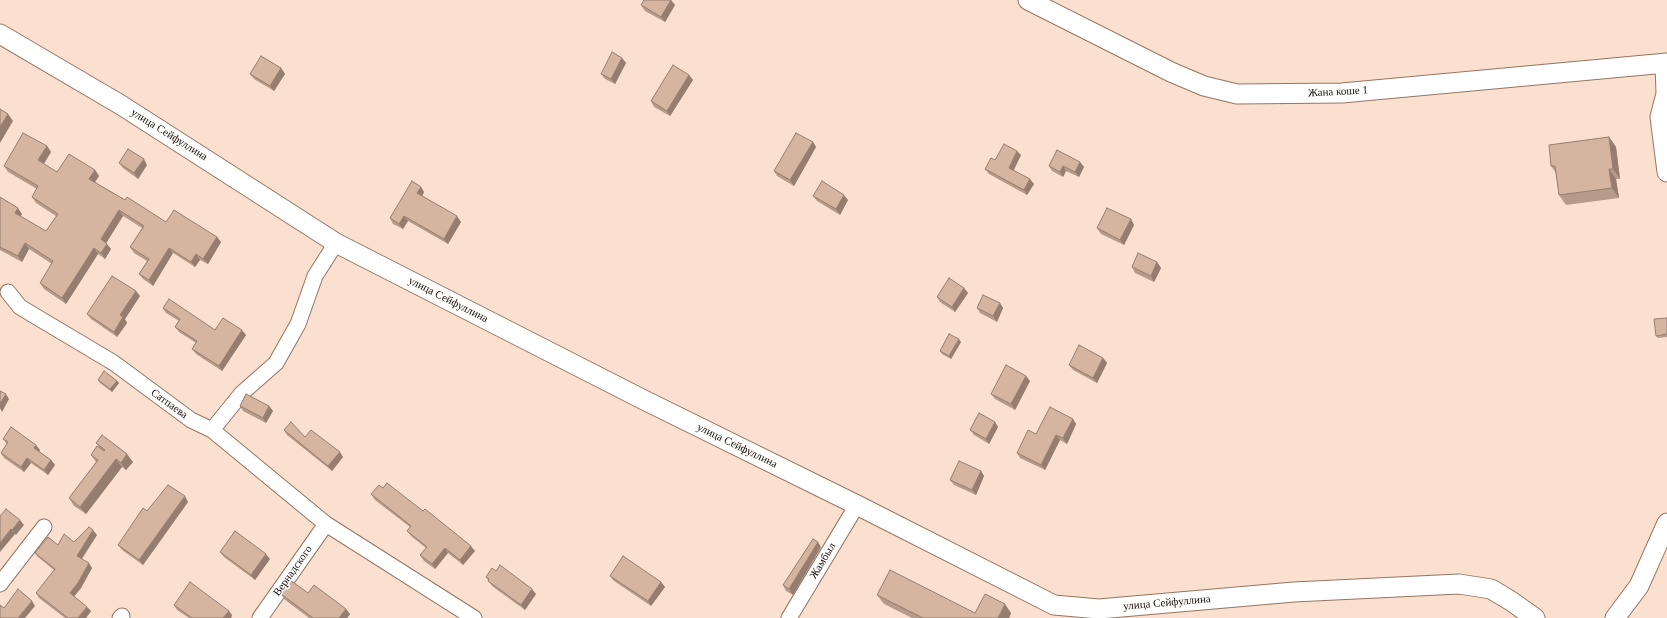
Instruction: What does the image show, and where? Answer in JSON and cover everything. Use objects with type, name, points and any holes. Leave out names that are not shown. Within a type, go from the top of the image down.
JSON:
[{"type":"street","name":"Жана коше 1","points":[[1028,0],[1178,75],[1204,86],[1237,94],[1342,93],[1666,64]]},
{"type":"street","name":"улица Сейфуллина","points":[[0,34],[121,105],[336,242],[642,399],[857,505],[1054,605],[1099,609],[1294,592],[1459,584],[1491,589],[1535,618]]},
{"type":"street","points":[[1666,64],[1666,94],[1660,117],[1667,172]]},
{"type":"street","points":[[212,430],[242,393],[276,363],[298,324],[315,276],[336,242]]},
{"type":"street","name":"Сатпаева","points":[[8,292],[20,307],[114,363],[191,420],[212,430],[326,524],[474,618]]},
{"type":"street","name":"Жамбыл","points":[[789,618],[857,505]]},
{"type":"street","points":[[1615,618],[1639,586],[1667,523]]},
{"type":"street","name":"Вернадского","points":[[260,618],[326,524]]},
{"type":"street","points":[[0,584],[44,528]]},
{"type":"building","points":[[644,0],[671,0],[661,17],[641,5]]},
{"type":"building","points":[[612,52],[622,58],[611,79],[601,74]]},
{"type":"building","points":[[261,56],[281,68],[270,86],[250,74]]},
{"type":"building","points":[[673,65],[689,75],[667,111],[651,101]]},
{"type":"building","points":[[0,109],[8,114],[0,127]]},
{"type":"building","points":[[23,133],[47,146],[38,160],[57,172],[69,154],[95,170],[89,179],[125,200],[127,197],[166,222],[174,210],[217,237],[203,259],[196,254],[191,262],[169,248],[149,280],[139,274],[149,259],[130,247],[144,226],[119,210],[101,239],[107,244],[101,253],[94,248],[62,298],[40,283],[53,261],[25,243],[18,256],[0,247],[0,197],[18,208],[15,213],[46,231],[58,214],[32,197],[38,186],[4,166]]},
{"type":"building","points":[[796,133],[813,142],[790,180],[774,171]]},
{"type":"building","points":[[1609,137],[1613,169],[1609,169],[1612,188],[1559,195],[1555,166],[1551,166],[1549,145]]},
{"type":"building","points":[[1004,144],[1017,151],[1009,168],[1030,179],[1024,190],[985,169],[991,158],[995,160]]},
{"type":"building","points":[[128,149],[144,159],[134,173],[119,163]]},
{"type":"building","points":[[1057,150],[1080,162],[1075,172],[1063,166],[1060,172],[1049,166]]},
{"type":"building","points":[[412,181],[421,187],[417,193],[457,216],[444,239],[404,216],[399,224],[390,218]]},
{"type":"building","points":[[822,181],[844,195],[836,209],[813,196]]},
{"type":"building","points":[[1107,208],[1131,219],[1120,240],[1097,228]]},
{"type":"building","points":[[1138,253],[1157,262],[1151,276],[1132,267]]},
{"type":"building","points":[[112,276],[136,291],[120,315],[123,317],[114,332],[87,314]]},
{"type":"building","points":[[949,278],[964,288],[952,307],[937,297]]},
{"type":"building","points":[[983,295],[1000,303],[993,316],[977,308]]},
{"type":"building","points":[[169,299],[215,330],[223,318],[242,330],[219,366],[192,349],[197,341],[175,327],[180,319],[163,308]]},
{"type":"building","points":[[1667,318],[1667,334],[1656,336],[1654,319]]},
{"type":"building","points":[[949,334],[959,339],[949,356],[940,351]]},
{"type":"building","points":[[1079,345],[1103,358],[1093,378],[1069,365]]},
{"type":"building","points":[[1006,365],[1026,376],[1011,404],[991,394]]},
{"type":"building","points":[[104,371],[117,381],[110,389],[98,380]]},
{"type":"building","points":[[0,391],[6,394],[0,404]]},
{"type":"building","points":[[246,394],[269,406],[263,418],[240,406]]},
{"type":"building","points":[[1050,407],[1073,419],[1063,438],[1056,435],[1041,465],[1017,453],[1028,430],[1036,434]]},
{"type":"building","points":[[979,413],[995,422],[986,439],[970,430]]},
{"type":"building","points":[[291,422],[305,437],[311,430],[340,452],[328,466],[284,430]]},
{"type":"building","points":[[11,427],[36,445],[34,448],[51,460],[44,470],[27,458],[21,467],[1,453],[8,442],[3,439]]},
{"type":"building","points":[[102,435],[127,454],[121,463],[116,459],[80,507],[69,498],[98,460],[91,455],[97,446],[104,451],[105,450],[96,443]]},
{"type":"building","points":[[959,461],[981,471],[972,490],[950,480]]},
{"type":"building","points":[[387,483],[423,511],[425,509],[471,546],[460,560],[445,548],[432,564],[420,555],[427,547],[407,531],[411,526],[371,494],[379,485],[383,488]]},
{"type":"building","points":[[168,485],[185,496],[139,560],[118,545],[143,508],[147,511]]},
{"type":"building","points":[[6,509],[20,520],[0,543],[0,516]]},
{"type":"building","points":[[89,527],[93,530],[77,556],[89,563],[78,583],[70,593],[87,607],[78,618],[68,618],[36,593],[55,569],[35,553],[48,537],[58,545],[64,534],[74,542]]},
{"type":"building","points":[[235,531],[266,554],[251,575],[220,552]]},
{"type":"building","points":[[813,539],[818,542],[789,589],[783,585]]},
{"type":"building","points":[[623,556],[661,582],[648,601],[610,576]]},
{"type":"building","points":[[500,565],[532,589],[521,605],[488,581],[489,579],[486,577],[492,568],[496,571]]},
{"type":"building","points":[[890,570],[975,613],[985,594],[1005,604],[998,618],[923,618],[877,595]]},
{"type":"building","points":[[290,580],[308,593],[314,585],[346,609],[339,618],[313,618],[281,594]]},
{"type":"building","points":[[190,582],[229,611],[223,618],[192,618],[174,605]]},
{"type":"building","points":[[18,589],[32,601],[18,618],[0,618],[0,605],[4,608]]}]
